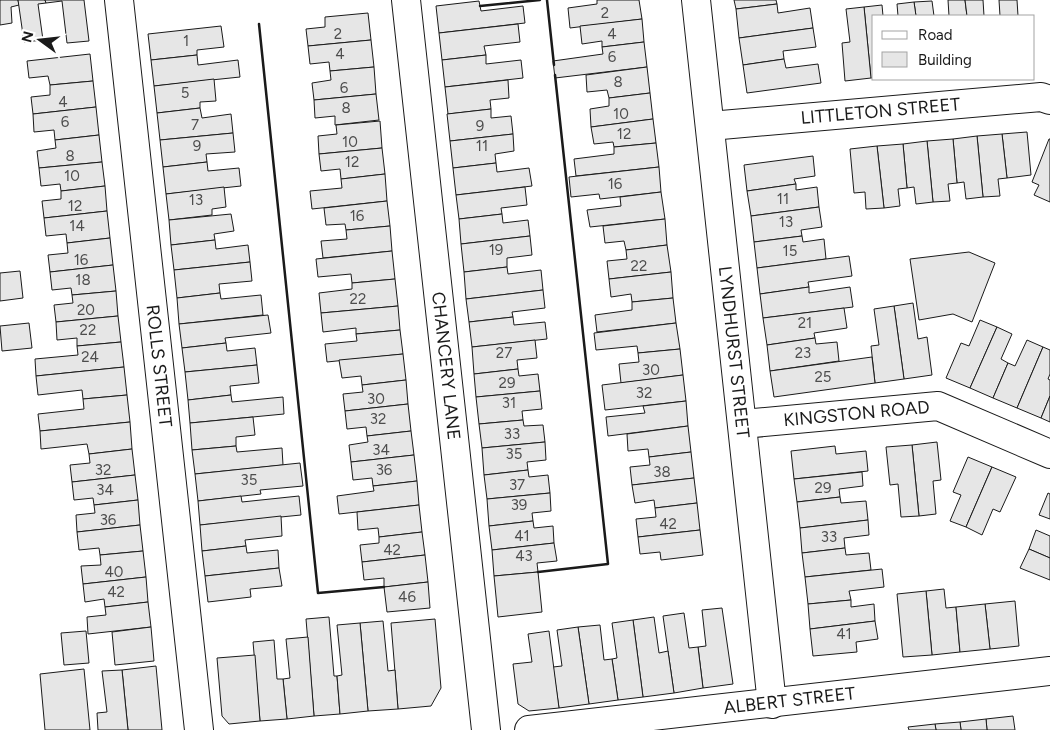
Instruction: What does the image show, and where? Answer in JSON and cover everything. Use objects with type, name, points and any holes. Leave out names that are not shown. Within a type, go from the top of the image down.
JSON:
[{"type":"street","name":"ROLLS STREET","points":[[119,0],[199,730]]},
{"type":"street","name":"CHANCERY LANE","points":[[406,0],[486,730]]},
{"type":"street","name":"LYNDHURST STREET","points":[[696,0],[772,704]]},
{"type":"street","name":"LITTLETON STREET","points":[[710,126],[1041,96],[1050,100]]},
{"type":"street","name":"KINGSTON ROAD","points":[[743,424],[938,406],[1050,454]]},
{"type":"street","name":"ALBERT STREET","points":[[529,730],[772,704],[1050,671]]},
{"type":"building","points":[[0,0],[18,0],[19,5],[11,7],[12,23],[0,25]]},
{"type":"building","points":[[18,0],[45,0],[46,3],[38,4],[43,40],[24,42]]},
{"type":"building","points":[[45,0],[84,0],[89,41],[67,43],[62,1],[46,3]]},
{"type":"building","points":[[597,0],[639,0],[642,19],[570,28],[568,8],[597,4]]},
{"type":"building","points":[[734,0],[776,0],[777,4],[736,9]]},
{"type":"building","points":[[948,0],[965,0],[967,15],[949,15]]},
{"type":"building","points":[[965,0],[983,0],[984,15],[967,15]]},
{"type":"building","points":[[999,0],[1017,0],[1018,15],[1000,15]]},
{"type":"building","points":[[479,1],[481,11],[523,6],[525,23],[439,33],[436,6]]},
{"type":"building","points":[[932,1],[934,15],[916,15],[914,2]]},
{"type":"building","points":[[914,2],[916,15],[898,15],[897,4]]},
{"type":"building","points":[[777,4],[778,13],[810,8],[813,28],[739,38],[736,9]]},
{"type":"building","points":[[882,5],[883,15],[872,15],[872,78],[871,78],[864,7]]},
{"type":"building","points":[[864,7],[871,78],[845,81],[842,43],[850,42],[846,9]]},
{"type":"building","points":[[368,13],[371,40],[308,46],[306,29],[325,27],[325,17]]},
{"type":"building","points":[[642,19],[644,42],[602,47],[602,41],[582,44],[580,26]]},
{"type":"building","points":[[518,24],[520,42],[484,46],[486,55],[442,60],[439,33]]},
{"type":"building","points":[[221,26],[224,47],[197,50],[197,55],[151,60],[148,34]]},
{"type":"building","points":[[813,28],[816,47],[783,51],[784,59],[743,65],[739,38]]},
{"type":"building","points":[[371,40],[374,67],[330,71],[329,62],[310,64],[308,46]]},
{"type":"building","points":[[644,42],[647,67],[555,78],[553,61],[603,54],[602,47]]},
{"type":"building","points":[[90,54],[93,81],[50,85],[48,76],[29,78],[27,61]]},
{"type":"building","points":[[197,55],[198,65],[238,60],[240,77],[154,86],[151,60]]},
{"type":"building","points":[[486,55],[486,64],[521,60],[523,78],[445,87],[442,60]]},
{"type":"building","points":[[784,59],[786,68],[818,64],[821,83],[747,93],[743,65]]},
{"type":"building","points":[[374,67],[376,94],[314,100],[312,83],[331,80],[330,71]]},
{"type":"building","points":[[647,67],[650,93],[609,98],[607,90],[587,92],[586,75]]},
{"type":"building","points":[[214,79],[216,101],[200,102],[200,108],[157,113],[154,86]]},
{"type":"building","points":[[508,80],[509,98],[490,100],[491,109],[448,114],[445,87]]},
{"type":"building","points":[[93,81],[96,107],[33,114],[31,97],[50,95],[50,85]]},
{"type":"building","points":[[650,93],[653,119],[591,127],[590,109],[609,106],[609,98]]},
{"type":"building","points":[[376,94],[379,120],[335,125],[335,116],[315,118],[314,100]]},
{"type":"building","points":[[96,107],[99,135],[55,140],[54,130],[34,132],[33,114]]},
{"type":"building","points":[[200,108],[202,118],[231,114],[233,133],[160,140],[157,113]]},
{"type":"building","points":[[491,109],[491,118],[511,116],[513,134],[450,141],[447,114]]},
{"type":"building","points":[[653,119],[656,143],[614,147],[613,142],[594,144],[591,127]]},
{"type":"building","points":[[380,121],[382,148],[319,154],[318,136],[337,134],[336,125]]},
{"type":"building","points":[[1027,132],[1031,175],[1007,178],[1002,134]]},
{"type":"building","points":[[233,133],[235,152],[206,154],[207,162],[163,167],[160,140]]},
{"type":"building","points":[[513,134],[514,151],[495,154],[496,163],[453,168],[450,141]]},
{"type":"building","points":[[1002,134],[1007,178],[998,179],[1000,196],[983,197],[977,136]]},
{"type":"building","points":[[99,135],[102,162],[39,168],[37,151],[56,148],[55,140]]},
{"type":"building","points":[[977,136],[983,197],[966,199],[964,182],[957,183],[953,139]]},
{"type":"building","points":[[953,139],[957,183],[948,184],[950,201],[933,202],[927,141]]},
{"type":"building","points":[[1049,139],[1050,202],[1034,195],[1039,185],[1032,182]]},
{"type":"building","points":[[927,141],[933,202],[916,204],[914,187],[907,188],[903,144]]},
{"type":"building","points":[[656,143],[659,167],[576,176],[574,159],[614,154],[614,147]]},
{"type":"building","points":[[903,144],[907,188],[898,189],[900,206],[884,208],[877,146]]},
{"type":"building","points":[[877,146],[884,208],[866,209],[865,192],[854,193],[850,149]]},
{"type":"building","points":[[382,148],[385,174],[341,179],[340,169],[321,171],[319,154]]},
{"type":"building","points":[[813,156],[815,176],[794,179],[796,184],[747,191],[744,165]]},
{"type":"building","points":[[102,162],[105,186],[61,191],[60,184],[41,186],[39,168]]},
{"type":"building","points":[[207,162],[208,171],[239,168],[241,186],[166,194],[163,167]]},
{"type":"building","points":[[496,163],[497,172],[529,168],[532,186],[456,195],[453,168]]},
{"type":"building","points":[[659,167],[661,192],[600,199],[599,194],[571,197],[569,177]]},
{"type":"building","points":[[385,174],[387,201],[312,209],[310,191],[342,188],[341,179]]},
{"type":"building","points":[[796,184],[796,190],[817,187],[819,207],[751,216],[747,191]]},
{"type":"building","points":[[105,186],[107,211],[44,218],[42,201],[61,199],[61,191]]},
{"type":"building","points":[[224,187],[226,207],[212,209],[212,215],[169,220],[166,194]]},
{"type":"building","points":[[525,187],[527,205],[501,208],[502,214],[459,219],[456,195]]},
{"type":"building","points":[[661,192],[665,219],[590,227],[587,210],[621,206],[620,197]]},
{"type":"building","points":[[387,201],[390,226],[346,230],[345,224],[326,225],[324,208]]},
{"type":"building","points":[[819,207],[822,227],[801,230],[802,236],[754,242],[751,216]]},
{"type":"building","points":[[107,211],[110,238],[67,243],[66,234],[46,236],[44,218]]},
{"type":"building","points":[[231,214],[234,231],[214,234],[215,240],[171,245],[169,220]]},
{"type":"building","points":[[502,214],[503,223],[528,220],[530,236],[461,244],[459,219]]},
{"type":"building","points":[[665,219],[667,245],[626,250],[624,241],[605,243],[603,226]]},
{"type":"building","points":[[390,226],[392,251],[323,258],[321,241],[347,239],[346,230]]},
{"type":"building","points":[[530,236],[532,255],[507,258],[507,267],[464,272],[461,244]]},
{"type":"building","points":[[802,236],[803,242],[824,239],[826,259],[757,268],[754,242]]},
{"type":"building","points":[[110,238],[113,265],[50,272],[48,255],[68,253],[67,243]]},
{"type":"building","points":[[215,240],[216,249],[248,245],[250,262],[174,270],[171,245]]},
{"type":"building","points":[[667,245],[671,272],[609,279],[607,261],[627,259],[626,250]]},
{"type":"building","points":[[392,251],[395,279],[352,283],[351,274],[318,277],[316,259]]},
{"type":"building","points":[[969,252],[995,263],[972,322],[953,314],[919,320],[910,259]]},
{"type":"building","points":[[849,256],[852,276],[808,282],[809,287],[760,294],[757,268]]},
{"type":"building","points":[[250,262],[252,281],[219,284],[220,293],[177,298],[174,270]]},
{"type":"building","points":[[113,265],[116,291],[72,295],[71,288],[52,290],[50,272]]},
{"type":"building","points":[[507,267],[508,274],[541,270],[543,290],[466,299],[464,272]]},
{"type":"building","points":[[20,271],[23,298],[0,301],[0,273]]},
{"type":"building","points":[[671,272],[673,298],[632,302],[631,294],[611,297],[609,279]]},
{"type":"building","points":[[395,279],[398,306],[321,313],[319,293],[352,289],[352,283]]},
{"type":"building","points":[[809,287],[809,293],[850,287],[853,307],[763,318],[760,294]]},
{"type":"building","points":[[543,290],[545,308],[512,312],[513,317],[469,322],[466,299]]},
{"type":"building","points":[[116,291],[118,316],[56,322],[54,305],[73,303],[72,295]]},
{"type":"building","points":[[220,293],[221,299],[261,295],[263,315],[179,324],[177,298]]},
{"type":"building","points":[[673,298],[676,323],[597,332],[595,315],[632,310],[632,302]]},
{"type":"building","points":[[913,303],[918,339],[927,337],[932,375],[904,379],[894,306]]},
{"type":"building","points":[[398,306],[400,330],[356,334],[356,328],[323,332],[321,313]]},
{"type":"building","points":[[894,306],[904,379],[875,383],[871,346],[879,345],[874,309]]},
{"type":"building","points":[[844,308],[847,328],[814,333],[815,338],[767,345],[763,318]]},
{"type":"building","points":[[268,315],[271,333],[225,338],[226,343],[182,348],[179,324]]},
{"type":"building","points":[[118,316],[121,342],[77,346],[77,338],[57,340],[56,322]]},
{"type":"building","points":[[513,317],[514,325],[545,322],[547,339],[472,347],[469,322]]},
{"type":"building","points":[[980,320],[997,327],[970,388],[946,378],[961,343],[969,346]]},
{"type":"building","points":[[29,323],[32,348],[2,351],[0,326]]},
{"type":"building","points":[[676,323],[680,349],[638,353],[637,346],[596,350],[594,333]]},
{"type":"building","points":[[997,327],[1012,334],[1001,359],[1008,363],[993,398],[970,388]]},
{"type":"building","points":[[400,330],[403,354],[327,362],[325,344],[357,341],[356,334]]},
{"type":"building","points":[[815,338],[816,344],[837,342],[839,361],[770,371],[767,345]]},
{"type":"building","points":[[535,340],[537,358],[517,360],[518,369],[474,374],[472,347]]},
{"type":"building","points":[[1027,340],[1043,347],[1017,408],[993,398],[1008,363],[1015,366]]},
{"type":"building","points":[[121,342],[124,367],[36,376],[35,359],[78,355],[77,346]]},
{"type":"building","points":[[226,343],[227,351],[255,348],[257,365],[185,372],[182,348]]},
{"type":"building","points":[[1043,347],[1050,350],[1050,374],[1048,379],[1050,380],[1050,396],[1041,418],[1017,408]]},
{"type":"building","points":[[680,349],[683,375],[621,383],[619,364],[639,362],[638,353]]},
{"type":"building","points":[[403,354],[406,380],[362,385],[361,376],[342,378],[339,360]]},
{"type":"building","points":[[872,357],[875,383],[774,397],[770,371]]},
{"type":"building","points":[[257,365],[259,383],[230,386],[231,395],[188,400],[185,372]]},
{"type":"building","points":[[124,367],[127,395],[83,399],[82,390],[38,395],[36,376]]},
{"type":"building","points":[[518,369],[519,376],[538,374],[540,391],[476,397],[474,374]]},
{"type":"building","points":[[683,375],[686,401],[605,410],[602,385]]},
{"type":"building","points":[[406,380],[408,404],[345,411],[343,394],[363,392],[362,385]]},
{"type":"building","points":[[540,391],[542,409],[522,411],[523,420],[479,424],[476,397]]},
{"type":"building","points":[[127,395],[130,422],[40,431],[38,414],[84,409],[83,399]]},
{"type":"building","points":[[231,395],[232,402],[283,397],[284,414],[190,423],[188,400]]},
{"type":"building","points":[[1050,396],[1050,422],[1041,418]]},
{"type":"building","points":[[686,401],[688,426],[608,436],[606,417],[645,413],[643,406]]},
{"type":"building","points":[[408,404],[411,431],[367,436],[366,427],[347,429],[345,411]]},
{"type":"building","points":[[253,417],[255,435],[236,437],[236,446],[192,450],[190,423]]},
{"type":"building","points":[[523,420],[524,426],[543,425],[545,442],[482,448],[479,424]]},
{"type":"building","points":[[130,422],[132,449],[89,454],[87,444],[41,449],[40,431]]},
{"type":"building","points":[[688,426],[691,452],[649,457],[648,449],[628,451],[627,434]]},
{"type":"building","points":[[411,431],[414,455],[351,462],[349,445],[368,442],[367,436]]},
{"type":"building","points":[[545,442],[546,460],[527,462],[528,470],[484,475],[482,448]]},
{"type":"building","points":[[937,442],[941,480],[933,481],[936,514],[919,516],[912,445]]},
{"type":"building","points":[[912,445],[919,516],[901,517],[898,484],[890,485],[886,447]]},
{"type":"building","points":[[236,446],[237,452],[282,448],[283,465],[195,474],[192,450]]},
{"type":"building","points":[[835,446],[836,454],[866,451],[868,471],[794,479],[791,451]]},
{"type":"building","points":[[132,449],[135,475],[72,482],[70,465],[90,463],[89,454]]},
{"type":"building","points":[[691,452],[694,478],[632,485],[630,467],[650,465],[649,457]]},
{"type":"building","points":[[414,455],[417,481],[373,486],[372,478],[353,480],[351,462]]},
{"type":"building","points":[[968,457],[992,467],[966,527],[950,521],[961,495],[953,492]]},
{"type":"building","points":[[300,463],[303,486],[260,490],[261,494],[198,501],[195,474]]},
{"type":"building","points":[[992,467],[1016,477],[1000,512],[993,509],[982,535],[966,527]]},
{"type":"building","points":[[528,470],[529,477],[548,475],[550,493],[487,499],[484,475]]},
{"type":"building","points":[[862,472],[863,486],[839,489],[840,497],[797,502],[794,479]]},
{"type":"building","points":[[135,475],[138,500],[94,505],[93,498],[74,500],[72,482]]},
{"type":"building","points":[[694,478],[697,503],[655,508],[654,500],[635,503],[632,485]]},
{"type":"building","points":[[417,481],[419,505],[339,514],[337,496],[374,491],[373,486]]},
{"type":"building","points":[[550,493],[551,511],[532,513],[533,521],[489,526],[487,499]]},
{"type":"building","points":[[1048,493],[1050,494],[1050,519],[1039,515]]},
{"type":"building","points":[[241,496],[242,502],[299,496],[301,515],[200,525],[198,501]]},
{"type":"building","points":[[840,497],[841,503],[866,501],[868,520],[800,528],[797,502]]},
{"type":"building","points":[[138,500],[140,525],[77,532],[76,515],[95,513],[94,505]]},
{"type":"building","points":[[697,503],[700,530],[638,537],[636,519],[656,517],[655,508]]},
{"type":"building","points":[[419,505],[422,532],[379,537],[378,528],[358,530],[357,512]]},
{"type":"building","points":[[281,516],[282,536],[245,540],[246,546],[202,551],[200,525]]},
{"type":"building","points":[[868,520],[869,535],[844,538],[845,548],[802,553],[800,528]]},
{"type":"building","points":[[533,521],[534,528],[553,526],[554,543],[492,550],[489,526]]},
{"type":"building","points":[[140,525],[143,551],[100,555],[99,548],[79,550],[77,532]]},
{"type":"building","points":[[700,530],[703,555],[661,560],[660,552],[640,554],[638,537]]},
{"type":"building","points":[[1036,530],[1050,536],[1050,558],[1029,549]]},
{"type":"building","points":[[422,532],[425,555],[362,562],[360,545],[379,543],[379,537]]},
{"type":"building","points":[[554,543],[557,561],[537,563],[538,572],[494,576],[492,550]]},
{"type":"building","points":[[246,546],[247,553],[278,550],[279,568],[205,576],[202,551]]},
{"type":"building","points":[[845,548],[846,555],[869,553],[871,570],[805,577],[802,553]]},
{"type":"building","points":[[1029,549],[1050,558],[1050,580],[1020,568]]},
{"type":"building","points":[[143,551],[146,577],[83,584],[81,566],[101,565],[100,555]]},
{"type":"building","points":[[425,555],[428,582],[384,587],[384,578],[364,580],[362,562]]},
{"type":"building","points":[[279,568],[282,586],[250,589],[251,597],[208,602],[205,576]]},
{"type":"building","points":[[882,569],[884,587],[849,591],[851,600],[808,604],[805,577]]},
{"type":"building","points":[[538,572],[542,612],[498,617],[494,576]]},
{"type":"building","points":[[146,577],[148,602],[105,607],[104,599],[85,602],[83,584]]},
{"type":"building","points":[[428,582],[430,608],[387,612],[384,587]]},
{"type":"building","points":[[944,589],[946,608],[956,607],[960,652],[932,655],[926,591]]},
{"type":"building","points":[[926,591],[932,655],[903,657],[897,594]]},
{"type":"building","points":[[851,600],[851,607],[874,604],[875,621],[810,629],[808,604]]},
{"type":"building","points":[[1015,601],[1019,646],[990,649],[985,604]]},
{"type":"building","points":[[148,602],[151,627],[88,634],[87,617],[106,615],[105,607]]},
{"type":"building","points":[[985,604],[990,649],[960,652],[956,607]]},
{"type":"building","points":[[722,608],[733,684],[703,688],[698,647],[706,646],[702,610]]},
{"type":"building","points":[[684,613],[689,648],[698,647],[703,688],[674,693],[663,616]]},
{"type":"building","points":[[329,617],[334,676],[337,676],[340,714],[314,716],[306,619]]},
{"type":"building","points":[[654,617],[659,653],[668,651],[674,693],[643,697],[633,620]]},
{"type":"building","points":[[435,619],[441,688],[431,706],[398,709],[391,623]]},
{"type":"building","points":[[633,620],[643,697],[618,700],[612,659],[617,658],[612,623]]},
{"type":"building","points":[[383,621],[388,671],[395,670],[398,709],[368,711],[360,623]]},
{"type":"building","points":[[875,621],[878,639],[856,642],[857,652],[813,656],[810,629]]},
{"type":"building","points":[[360,623],[368,711],[340,714],[337,676],[342,675],[337,625]]},
{"type":"building","points":[[600,625],[604,660],[612,659],[618,700],[589,704],[578,627]]},
{"type":"building","points":[[151,627],[154,661],[115,665],[112,632]]},
{"type":"building","points":[[578,627],[589,704],[559,708],[553,667],[562,666],[557,630]]},
{"type":"building","points":[[86,631],[89,663],[64,665],[61,633]]},
{"type":"building","points":[[549,631],[559,708],[529,711],[518,704],[513,664],[532,662],[528,634]]},
{"type":"building","points":[[308,637],[314,716],[287,719],[283,679],[290,678],[286,639]]},
{"type":"building","points":[[274,640],[277,679],[283,679],[287,719],[260,721],[253,642]]},
{"type":"building","points":[[255,655],[260,721],[229,724],[222,716],[217,658]]},
{"type":"building","points":[[156,666],[162,730],[128,730],[122,670]]},
{"type":"building","points":[[84,669],[90,730],[45,730],[40,674]]},
{"type":"building","points":[[122,670],[128,730],[98,730],[97,713],[107,712],[102,671]]},
{"type":"building","points":[[1013,716],[1015,730],[987,730],[986,719]]},
{"type":"building","points":[[986,719],[987,730],[961,730],[960,722]]},
{"type":"building","points":[[960,722],[961,730],[936,730],[935,724]]},
{"type":"building","points":[[935,724],[936,730],[909,730],[908,727]]},
{"type":"wall","points":[[480,6],[540,0]]},
{"type":"wall","points":[[547,0],[554,65]]},
{"type":"wall","points":[[259,24],[318,593],[384,587]]},
{"type":"wall","points":[[538,572],[608,564],[555,75]]}]
